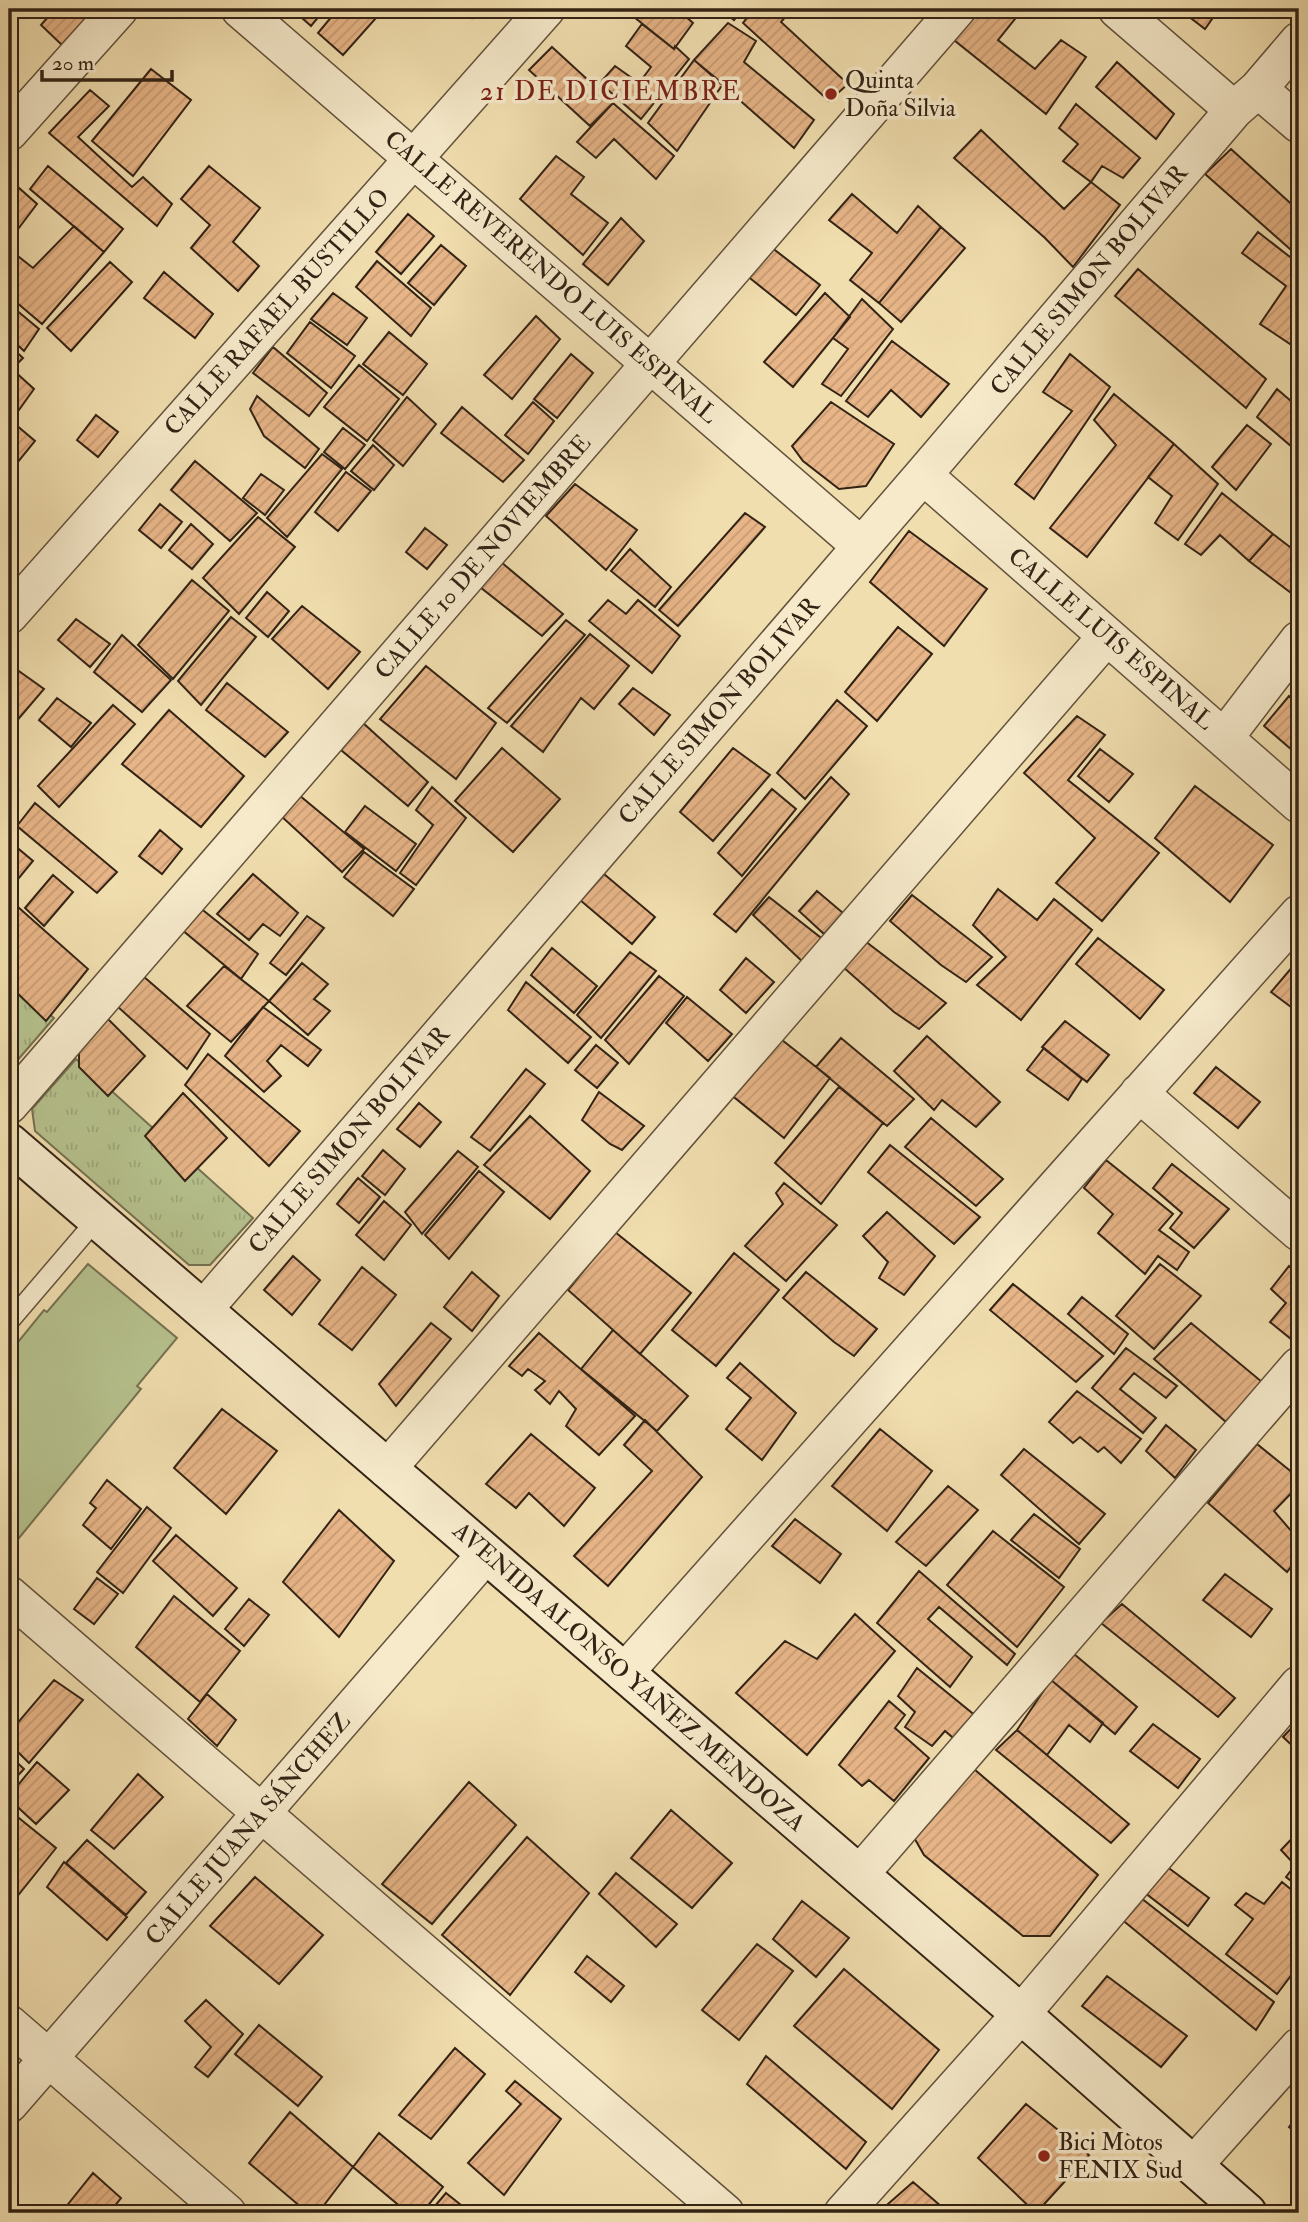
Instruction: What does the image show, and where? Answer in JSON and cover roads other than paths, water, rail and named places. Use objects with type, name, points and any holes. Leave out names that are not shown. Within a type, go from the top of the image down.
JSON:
[{"type":"main road","name":"AVENIDA ALONSO YAÑEZ MENDOZA","points":[[9,1143],[1021,2014],[1247,2213]]},
{"type":"street","points":[[9,132],[119,9]]},
{"type":"street","name":"CALLE REVERENDO LUIS ESPINAL","points":[[240,9],[862,546]]},
{"type":"street","name":"CALLE RAFAEL BUSTILLO","points":[[9,615],[545,9]]},
{"type":"street","name":"CALLE 10 DE NOVIEMBRE","points":[[9,1105],[957,9]]},
{"type":"street","points":[[1117,9],[1246,99],[1299,124]]},
{"type":"street","name":"CALLE SIMON BOLIVAR","points":[[203,1310],[1246,99],[1299,41]]},
{"type":"street","name":"CALLE LUIS ESPINAL","points":[[923,475],[1299,804]]},
{"type":"street","points":[[387,1469],[1107,636]]},
{"type":"street","points":[[1224,738],[1299,640]]},
{"type":"street","points":[[624,1673],[1299,914]]},
{"type":"street","points":[[1139,1093],[1299,1232]]},
{"type":"street","points":[[859,1875],[1299,1366]]},
{"type":"street","name":"CALLE JUANA SÁNCHEZ","points":[[9,2104],[486,1554]]},
{"type":"street","points":[[9,1595],[725,2213]]},
{"type":"street","points":[[843,2213],[1021,2014],[1299,1685]]},
{"type":"street","points":[[9,2024],[227,2213]]},
{"type":"street","points":[[1193,2166],[1299,2047]]},
{"type":"lane","points":[[9,1322],[97,1219]]},
{"type":"place","name":"Quinta Doña Silvia","points":[[831,94]]},
{"type":"place","name":"Bici Motos FENIX Sud","points":[[1044,2156]]},
{"type":"district","name":"21 DE DICIEMBRE","points":[[611,92]]}]
